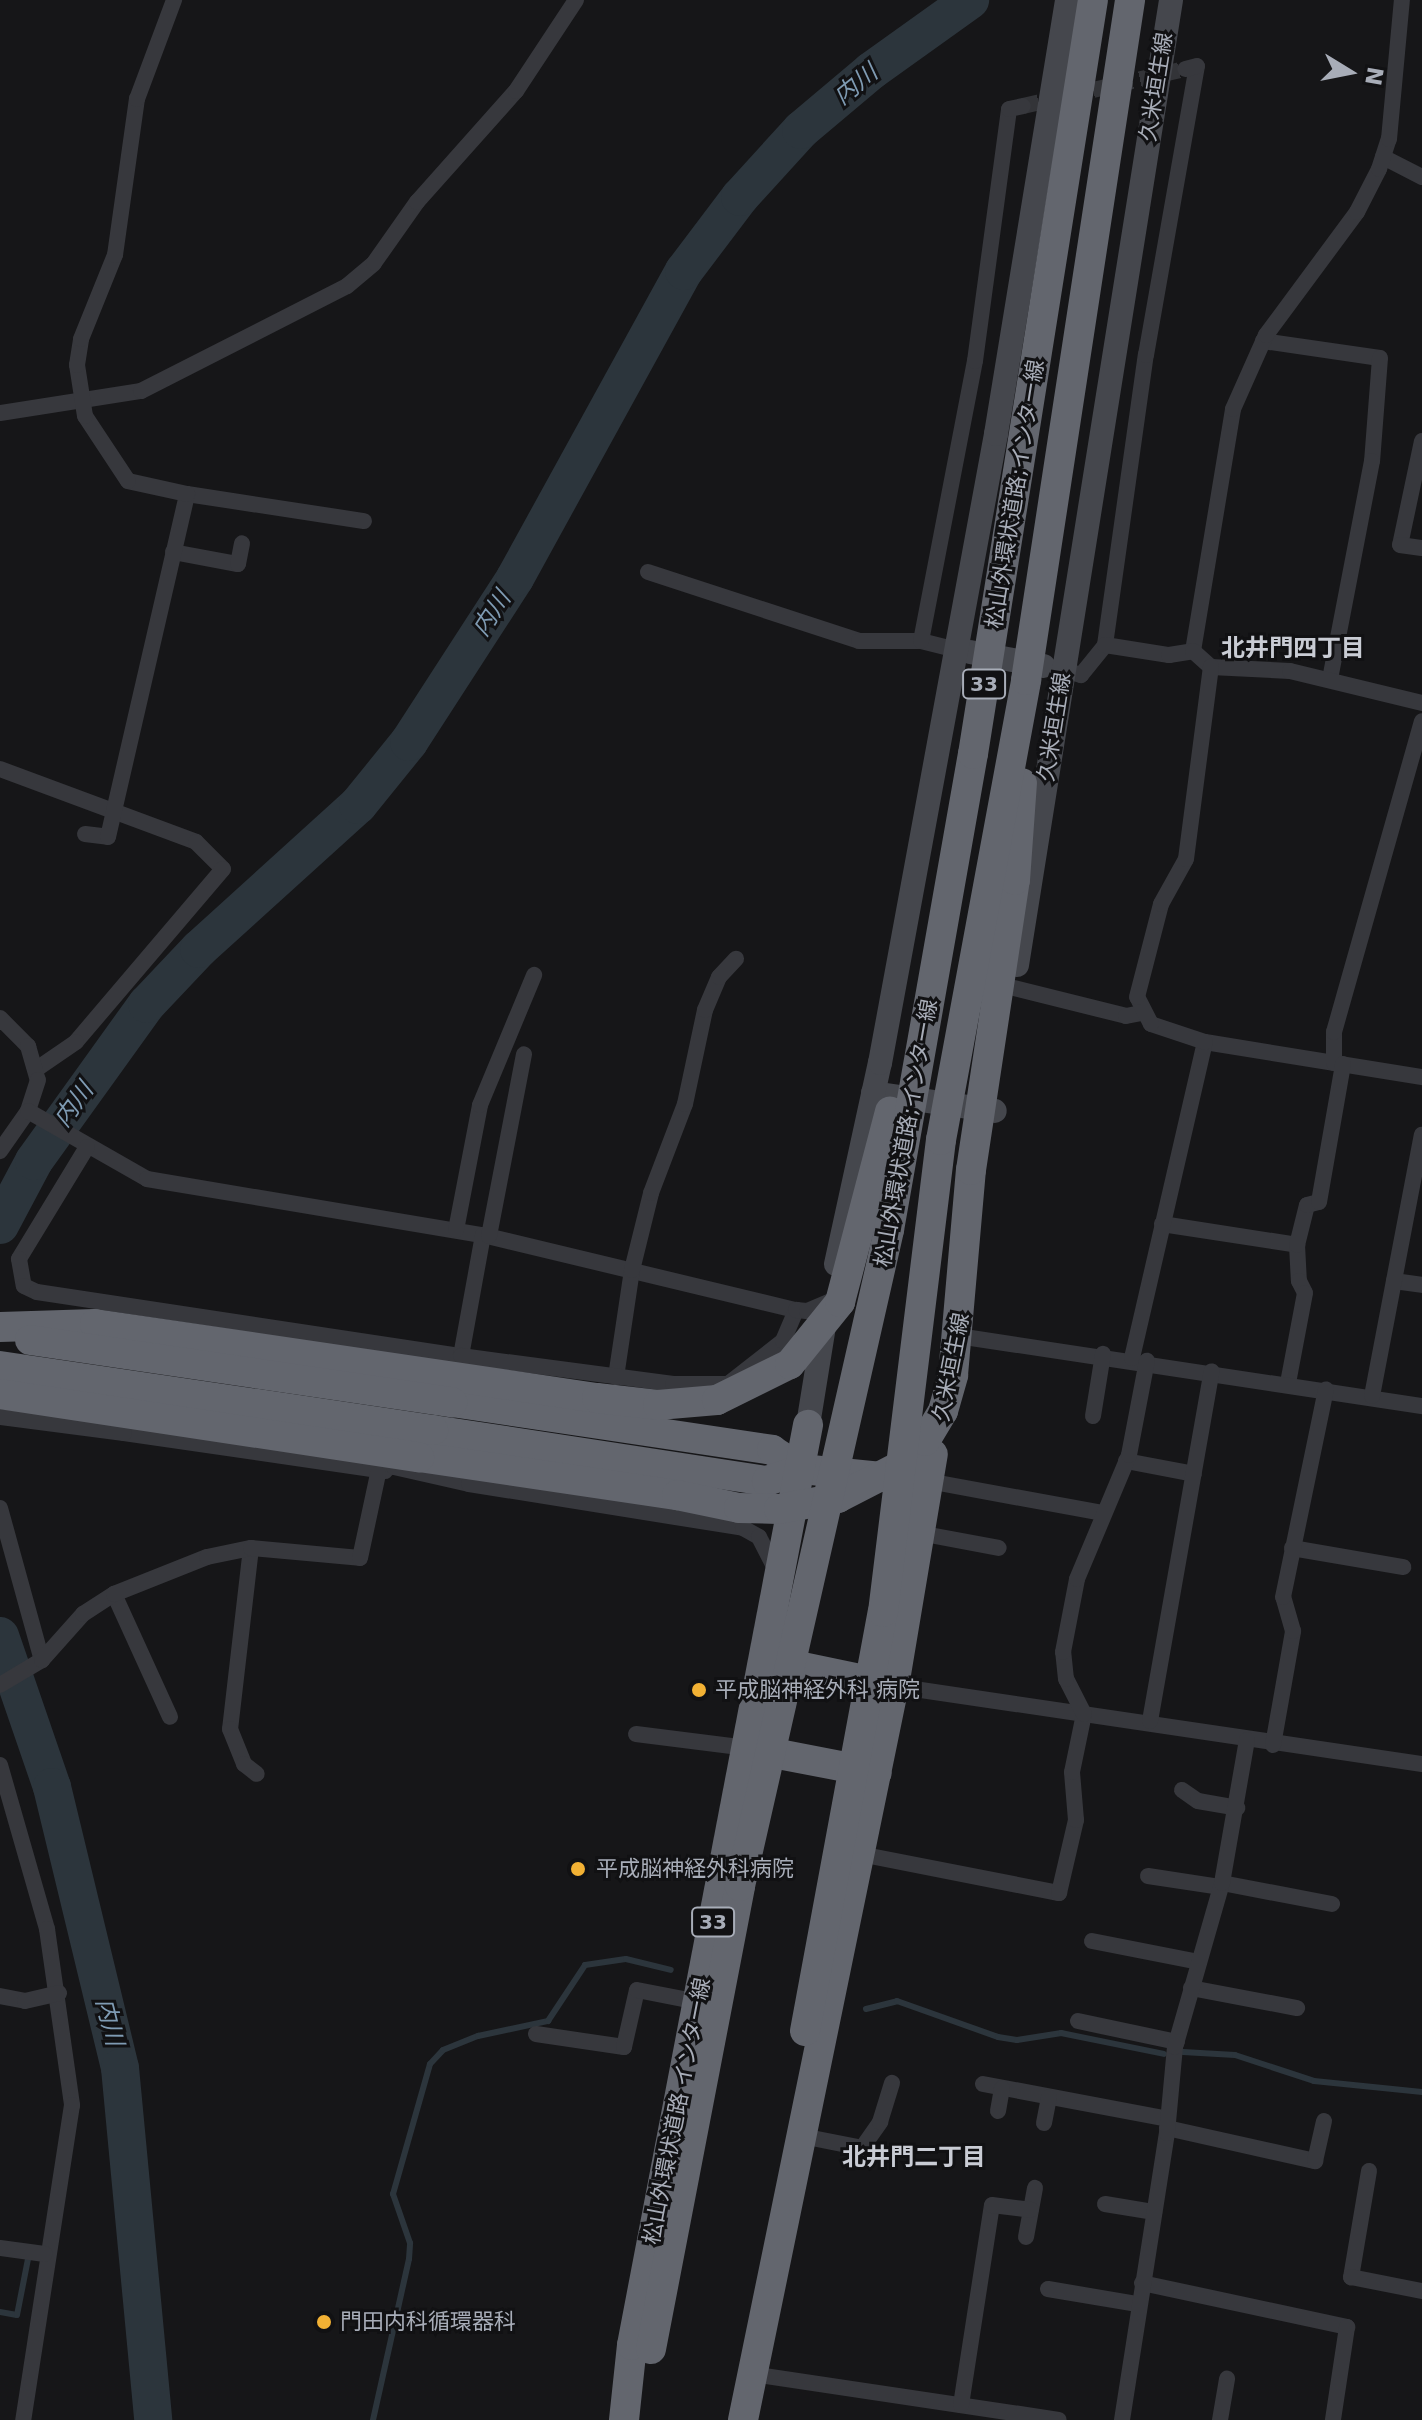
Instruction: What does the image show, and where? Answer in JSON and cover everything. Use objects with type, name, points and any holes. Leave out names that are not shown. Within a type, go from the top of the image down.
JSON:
[{"type":"highway","name":"松山外環状道路;インター線","points":[[625,2420],[651,2349],[772,1736],[861,1365],[973,754],[1093,0]]},
{"type":"highway","name":"松山外環状道路;インター線","points":[[783,2220],[805,2031],[886,1596],[941,1140],[1026,680],[1130,0]]},
{"type":"highway","points":[[0,1394],[585,1479],[739,1508],[809,1506],[863,1488],[900,1466],[925,1441],[943,1411],[953,1375],[971,1170],[1015,880],[1026,680]]},
{"type":"highway","points":[[0,1327],[95,1324],[658,1405],[717,1400],[790,1364],[840,1302],[880,1161],[926,933],[973,754]]},
{"type":"highway","points":[[0,1335],[772,1450],[801,1469]]},
{"type":"highway","points":[[0,1366],[767,1481],[801,1469],[931,1467]]},
{"type":"highway","name":"松山外環状道路 インター線","points":[[625,2420],[632,2345],[808,1425]]},
{"type":"highway","name":"33","points":[[743,2420],[877,1773],[931,1467]]},
{"type":"highway","points":[[762,1659],[894,1686]]},
{"type":"highway","points":[[747,1748],[877,1773]]},
{"type":"main road","name":"久米垣生線","points":[[931,1467],[958,1336],[995,1111],[1062,669],[1171,0]]},
{"type":"main road","points":[[808,1425],[828,1302],[873,1093],[956,650],[1066,8]]},
{"type":"main road","points":[[956,650],[1062,669]]},
{"type":"main road","points":[[873,1093],[995,1111]]},
{"type":"street","points":[[174,0],[137,99],[115,255],[81,339],[77,365],[81,397],[95,436],[128,481],[187,494],[364,521]]},
{"type":"street","points":[[0,413],[152,387],[347,286],[374,263],[417,202],[516,91],[576,0]]},
{"type":"street","points":[[1193,651],[1233,409],[1263,341],[1367,197],[1383,157],[1402,0]]},
{"type":"street","points":[[1062,669],[1081,675],[1105,645],[1146,355],[1197,66],[1185,69]]},
{"type":"street","points":[[921,641],[975,361],[1009,109],[1023,106]]},
{"type":"street","points":[[1383,157],[1422,177]]},
{"type":"street","points":[[1263,341],[1380,358],[1372,461],[1330,679]]},
{"type":"street","points":[[1422,441],[1400,545],[1422,548]]},
{"type":"street","points":[[85,834],[108,837],[111,811],[187,494]]},
{"type":"street","points":[[173,552],[238,564],[242,543]]},
{"type":"street","points":[[648,572],[859,641],[921,641],[956,650]]},
{"type":"street","points":[[1105,645],[1169,655],[1193,651]]},
{"type":"street","points":[[1193,651],[1211,667],[1258,667],[1330,679],[1422,703]]},
{"type":"street","points":[[1211,667],[1186,859],[1161,904],[1138,987],[1142,1013],[1163,1029],[1205,1042],[1422,1077]]},
{"type":"street","points":[[1288,1383],[1305,1293],[1299,1281],[1297,1245],[1307,1205],[1319,1202],[1338,1064],[1334,1032],[1422,721]]},
{"type":"street","points":[[0,769],[196,842],[223,869],[76,1042],[38,1068]]},
{"type":"street","points":[[616,1377],[632,1270],[651,1193],[685,1104],[705,1010],[719,977],[736,959]]},
{"type":"street","points":[[456,1230],[480,1105],[534,975]]},
{"type":"street","points":[[1014,988],[1126,1016],[1142,1013]]},
{"type":"street","points":[[0,1018],[28,1046],[38,1068],[33,1114],[0,1151]]},
{"type":"street","points":[[860,1854],[1059,1893],[1076,1820],[1072,1772],[1084,1714],[1066,1679],[1063,1652],[1077,1579],[1126,1461],[1139,1359],[1162,1224],[1205,1042]]},
{"type":"street","points":[[394,1467],[461,1356],[524,1054]]},
{"type":"street","points":[[33,1114],[127,1171],[168,1184],[486,1235],[796,1310],[807,1311],[828,1302]]},
{"type":"street","points":[[1372,1396],[1394,1281],[1416,1196],[1422,1135]]},
{"type":"street","points":[[83,1144],[19,1259],[18,1274],[24,1286],[37,1292],[616,1377],[728,1384],[783,1341],[796,1310]]},
{"type":"street","points":[[1162,1224],[1297,1245]]},
{"type":"street","points":[[1394,1281],[1422,1285]]},
{"type":"street","points":[[124,1433],[144,1309]]},
{"type":"street","points":[[958,1336],[1139,1359],[1422,1406]]},
{"type":"street","points":[[1093,1416],[1103,1354]]},
{"type":"street","points":[[1150,1721],[1212,1371]]},
{"type":"street","points":[[1273,1745],[1293,1631],[1283,1597],[1326,1389]]},
{"type":"street","points":[[0,1417],[124,1433],[378,1474],[394,1467],[743,1528],[759,1537],[771,1552],[779,1581]]},
{"type":"street","points":[[1126,1461],[1194,1474]]},
{"type":"street","points":[[931,1467],[1102,1513]]},
{"type":"street","points":[[0,1685],[39,1662],[83,1614],[114,1594],[207,1557],[251,1548],[360,1558],[378,1474]]},
{"type":"street","points":[[0,1508],[39,1662]]},
{"type":"street","points":[[919,1533],[999,1548]]},
{"type":"street","points":[[251,1548],[230,1729],[244,1764],[257,1774]]},
{"type":"street","points":[[1292,1548],[1403,1567]]},
{"type":"street","points":[[114,1594],[170,1717]]},
{"type":"street","points":[[894,1686],[1150,1721],[1273,1745],[1422,1764]]},
{"type":"street","points":[[636,1734],[747,1748]]},
{"type":"street","points":[[1122,2420],[1168,2124],[1177,2042],[1221,1885],[1247,1740]]},
{"type":"street","points":[[0,1765],[47,1929],[59,1993],[72,2105],[45,2254],[23,2420]]},
{"type":"street","points":[[1182,1790],[1198,1801],[1237,1808]]},
{"type":"street","points":[[1148,1876],[1332,1904]]},
{"type":"street","points":[[1092,1941],[1199,1962]]},
{"type":"street","points":[[1191,1988],[1297,2008]]},
{"type":"street","points":[[536,2034],[624,2047],[637,1990],[698,2002]]},
{"type":"street","points":[[0,1996],[25,2001],[59,1993]]},
{"type":"street","points":[[1078,2021],[1177,2042]]},
{"type":"street","points":[[802,2136],[862,2148],[880,2122],[892,2083]]},
{"type":"street","points":[[983,2084],[1168,2124],[1315,2161],[1324,2121]]},
{"type":"street","points":[[998,2111],[1002,2088]]},
{"type":"street","points":[[1044,2123],[1049,2097]]},
{"type":"street","points":[[1369,2171],[1351,2277],[1422,2291]]},
{"type":"street","points":[[1026,2237],[1035,2188]]},
{"type":"street","points":[[1105,2204],[1154,2212]]},
{"type":"street","points":[[961,2405],[992,2205],[1031,2210]]},
{"type":"street","points":[[0,2248],[45,2254]]},
{"type":"street","points":[[1142,2283],[1347,2327],[1333,2420]]},
{"type":"street","points":[[1048,2289],[1138,2304]]},
{"type":"street","points":[[752,2374],[1059,2420]]},
{"type":"street","points":[[1220,2420],[1227,2379]]},
{"type":"waterway","name":"内川","points":[[0,1225],[34,1161],[147,1004],[199,949],[358,805],[409,742],[515,578],[684,271],[740,197],[801,130],[871,71],[970,0]]},
{"type":"waterway","name":"内川","points":[[0,1636],[52,1787],[120,2068],[153,2420]]},
{"type":"waterway","points":[[373,2420],[409,2259],[410,2243],[393,2194],[430,2064],[443,2050],[478,2036],[548,2021],[585,1965],[626,1959],[671,1970]]},
{"type":"waterway","points":[[866,2009],[897,2001],[998,2037],[1017,2040],[1061,2033],[1164,2054]]},
{"type":"waterway","points":[[1183,2052],[1235,2055],[1314,2081],[1422,2092]]},
{"type":"waterway","points":[[0,2312],[17,2315],[28,2259]]},
{"type":"tunnel","points":[[1023,106],[1185,69]]},
{"type":"place","name":"平成脳神経外科 病院","points":[[699,1690]]},
{"type":"place","name":"平成脳神経外科病院","points":[[578,1869]]},
{"type":"place","name":"門田内科循環器科","points":[[324,2322]]},
{"type":"district","name":"北井門四丁目","points":[[1293,649]]},
{"type":"district","name":"北井門二丁目","points":[[914,2158]]}]
